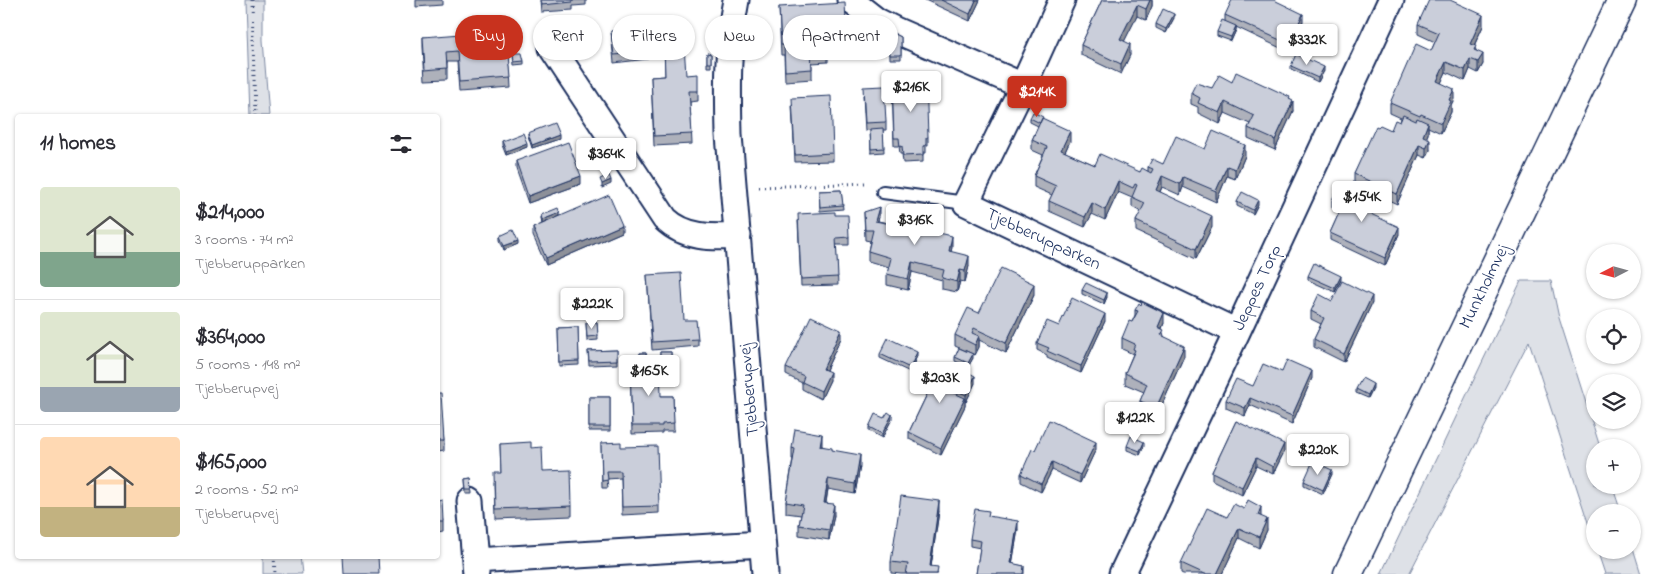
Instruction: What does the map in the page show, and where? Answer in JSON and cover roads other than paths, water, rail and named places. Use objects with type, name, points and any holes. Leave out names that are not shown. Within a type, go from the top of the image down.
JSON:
[{"type":"street","name":"Tjebberupvej","points":[[736,0],[729,51],[728,79],[733,190],[765,574]]},
{"type":"street","points":[[850,0],[877,21],[895,30],[1023,86]]},
{"type":"street","name":"Tjebberupparken","points":[[1062,0],[1023,86],[966,203],[1237,332]]},
{"type":"street","name":"Jeppes Torp","points":[[1122,574],[1391,0]]},
{"type":"street","name":"Munkholmvej","points":[[1348,574],[1622,0]]},
{"type":"street","points":[[560,60],[665,219],[673,227],[708,237],[738,236]]},
{"type":"street","points":[[470,501],[475,568],[762,544]]},
{"type":"lane","points":[[883,192],[966,203]]}]
